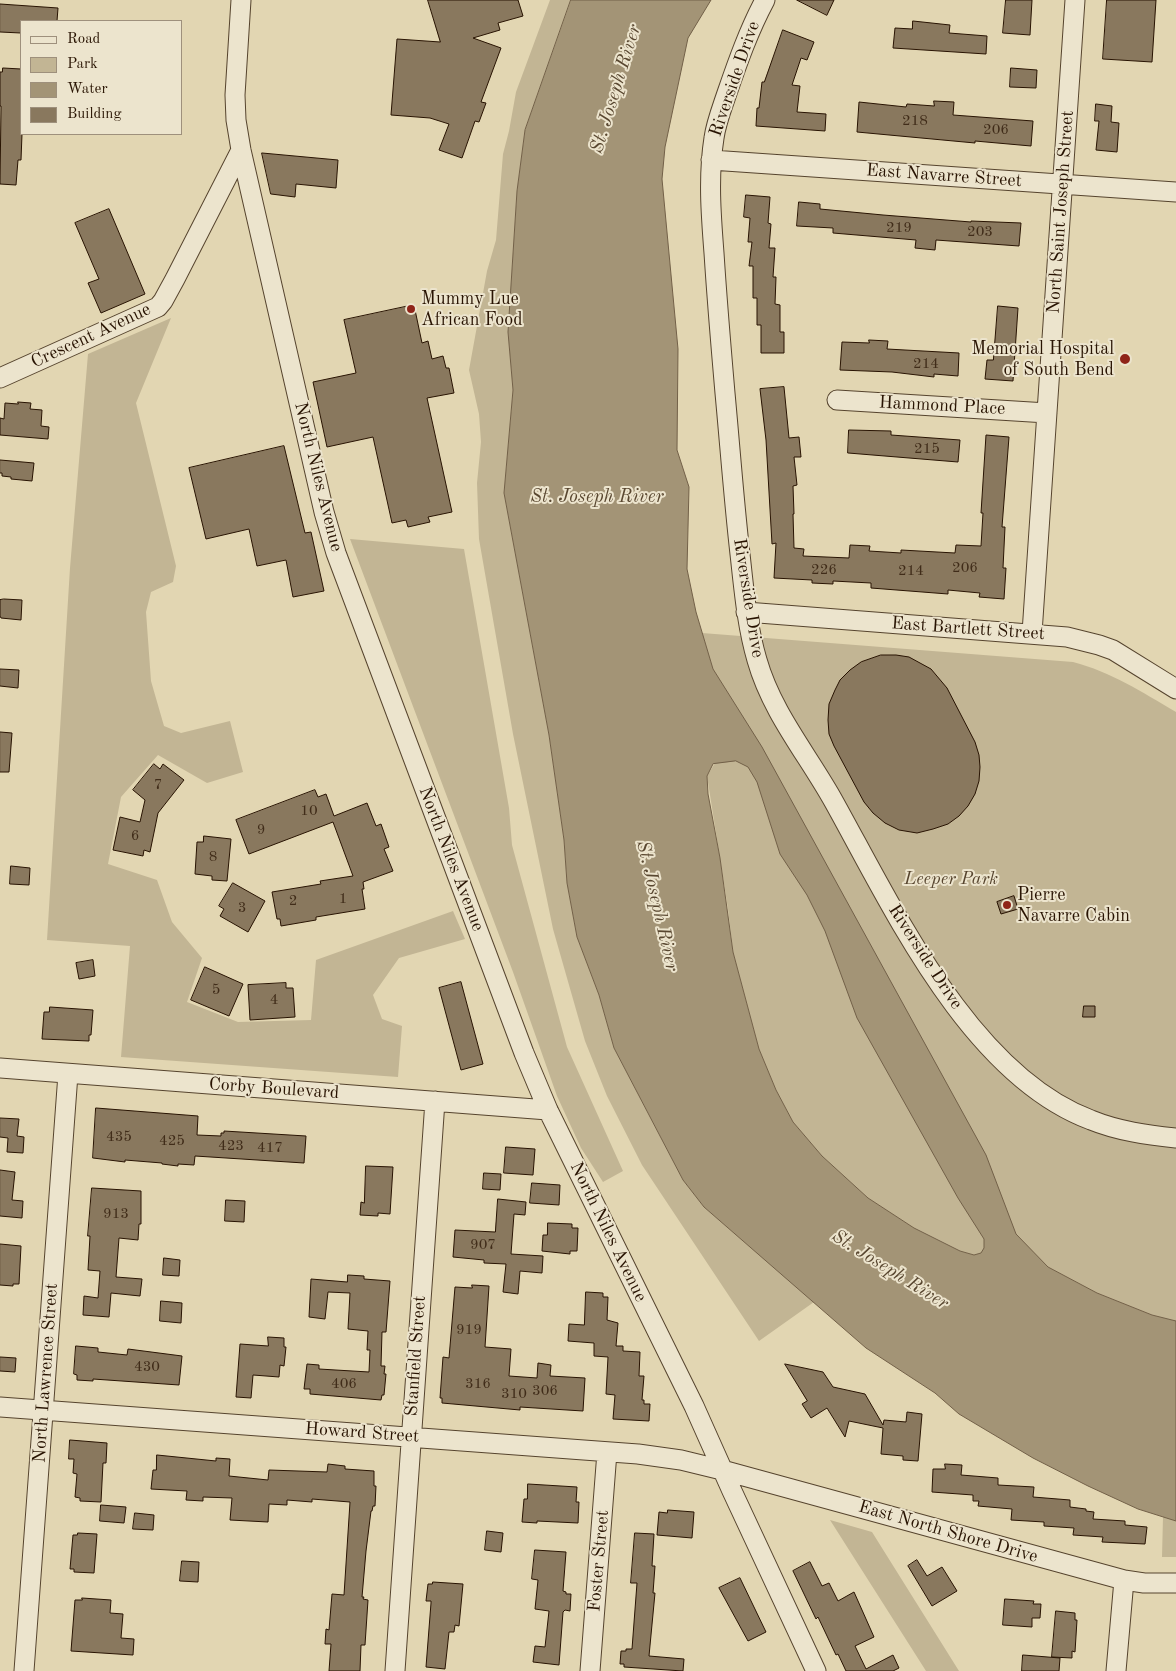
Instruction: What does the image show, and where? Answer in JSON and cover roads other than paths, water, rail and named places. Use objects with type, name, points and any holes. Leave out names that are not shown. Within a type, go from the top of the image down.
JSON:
[{"type":"street","name":"North Niles Avenue","points":[[242,0],[235,95],[236,120],[241,150],[324,512],[336,553],[524,1053],[548,1110],[694,1406],[816,1671]]},
{"type":"street","name":"Riverside Drive","points":[[765,0],[740,55],[717,127],[711,160],[710,205],[733,490],[746,612],[750,637],[758,665],[783,719],[826,788],[909,938],[954,1004],[978,1035],[1031,1086],[1058,1105],[1088,1120],[1119,1130],[1176,1138]]},
{"type":"street","name":"North Saint Joseph Street","points":[[1032,633],[1075,0]]},
{"type":"street","name":"Crescent Avenue","points":[[0,378],[158,307],[175,279],[241,150]]},
{"type":"street","name":"East Navarre Street","points":[[711,160],[1176,192]]},
{"type":"street","name":"Hammond Place","points":[[837,400],[1047,413]]},
{"type":"street","name":"East Bartlett Street","points":[[746,612],[1032,633],[1076,639],[1113,650],[1176,690]]},
{"type":"street","name":"Corby Boulevard","points":[[0,1068],[548,1110]]},
{"type":"street","name":"North Lawrence Street","points":[[24,1671],[68,1074]]},
{"type":"street","name":"Stanfield Street","points":[[394,1671],[435,1101]]},
{"type":"street","name":"Howard Street","points":[[0,1407],[638,1454],[681,1460],[722,1470]]},
{"type":"street","name":"Foster Street","points":[[590,1671],[607,1452]]},
{"type":"street","name":"East North Shore Drive","points":[[722,1470],[1124,1580],[1144,1583],[1176,1583]]},
{"type":"street","points":[[1116,1671],[1124,1580]]},
{"type":"water","name":"St. Joseph River","points":[[571,0],[711,0],[688,38],[665,147],[662,179],[678,349],[677,450],[689,487],[687,569],[696,612],[713,669],[762,747],[986,1155],[1016,1234],[1048,1267],[1097,1293],[1152,1315],[1176,1321],[1176,1521],[1138,1509],[1033,1458],[959,1414],[935,1393],[866,1348],[704,1207],[683,1180],[614,1048],[599,995],[577,937],[567,883],[564,840],[549,735],[504,493],[513,390],[508,332],[517,191],[525,130]],"holes":[[[736,761],[748,767],[757,782],[780,854],[807,895],[825,931],[857,1018],[958,1198],[984,1239],[984,1248],[981,1253],[974,1255],[960,1251],[914,1228],[868,1198],[822,1156],[793,1122],[776,1090],[759,1049],[733,952],[720,858],[708,794],[707,776],[713,764]]]},
{"type":"place","name":"Mummy Lue African Food","points":[[411,309]]},
{"type":"place","name":"Memorial Hospital of South Bend","points":[[1125,359]]},
{"type":"place","name":"Pierre Navarre Cabin","points":[[1007,905]]},
{"type":"park label","name":"Leeper Park","points":[[951,879]]}]
